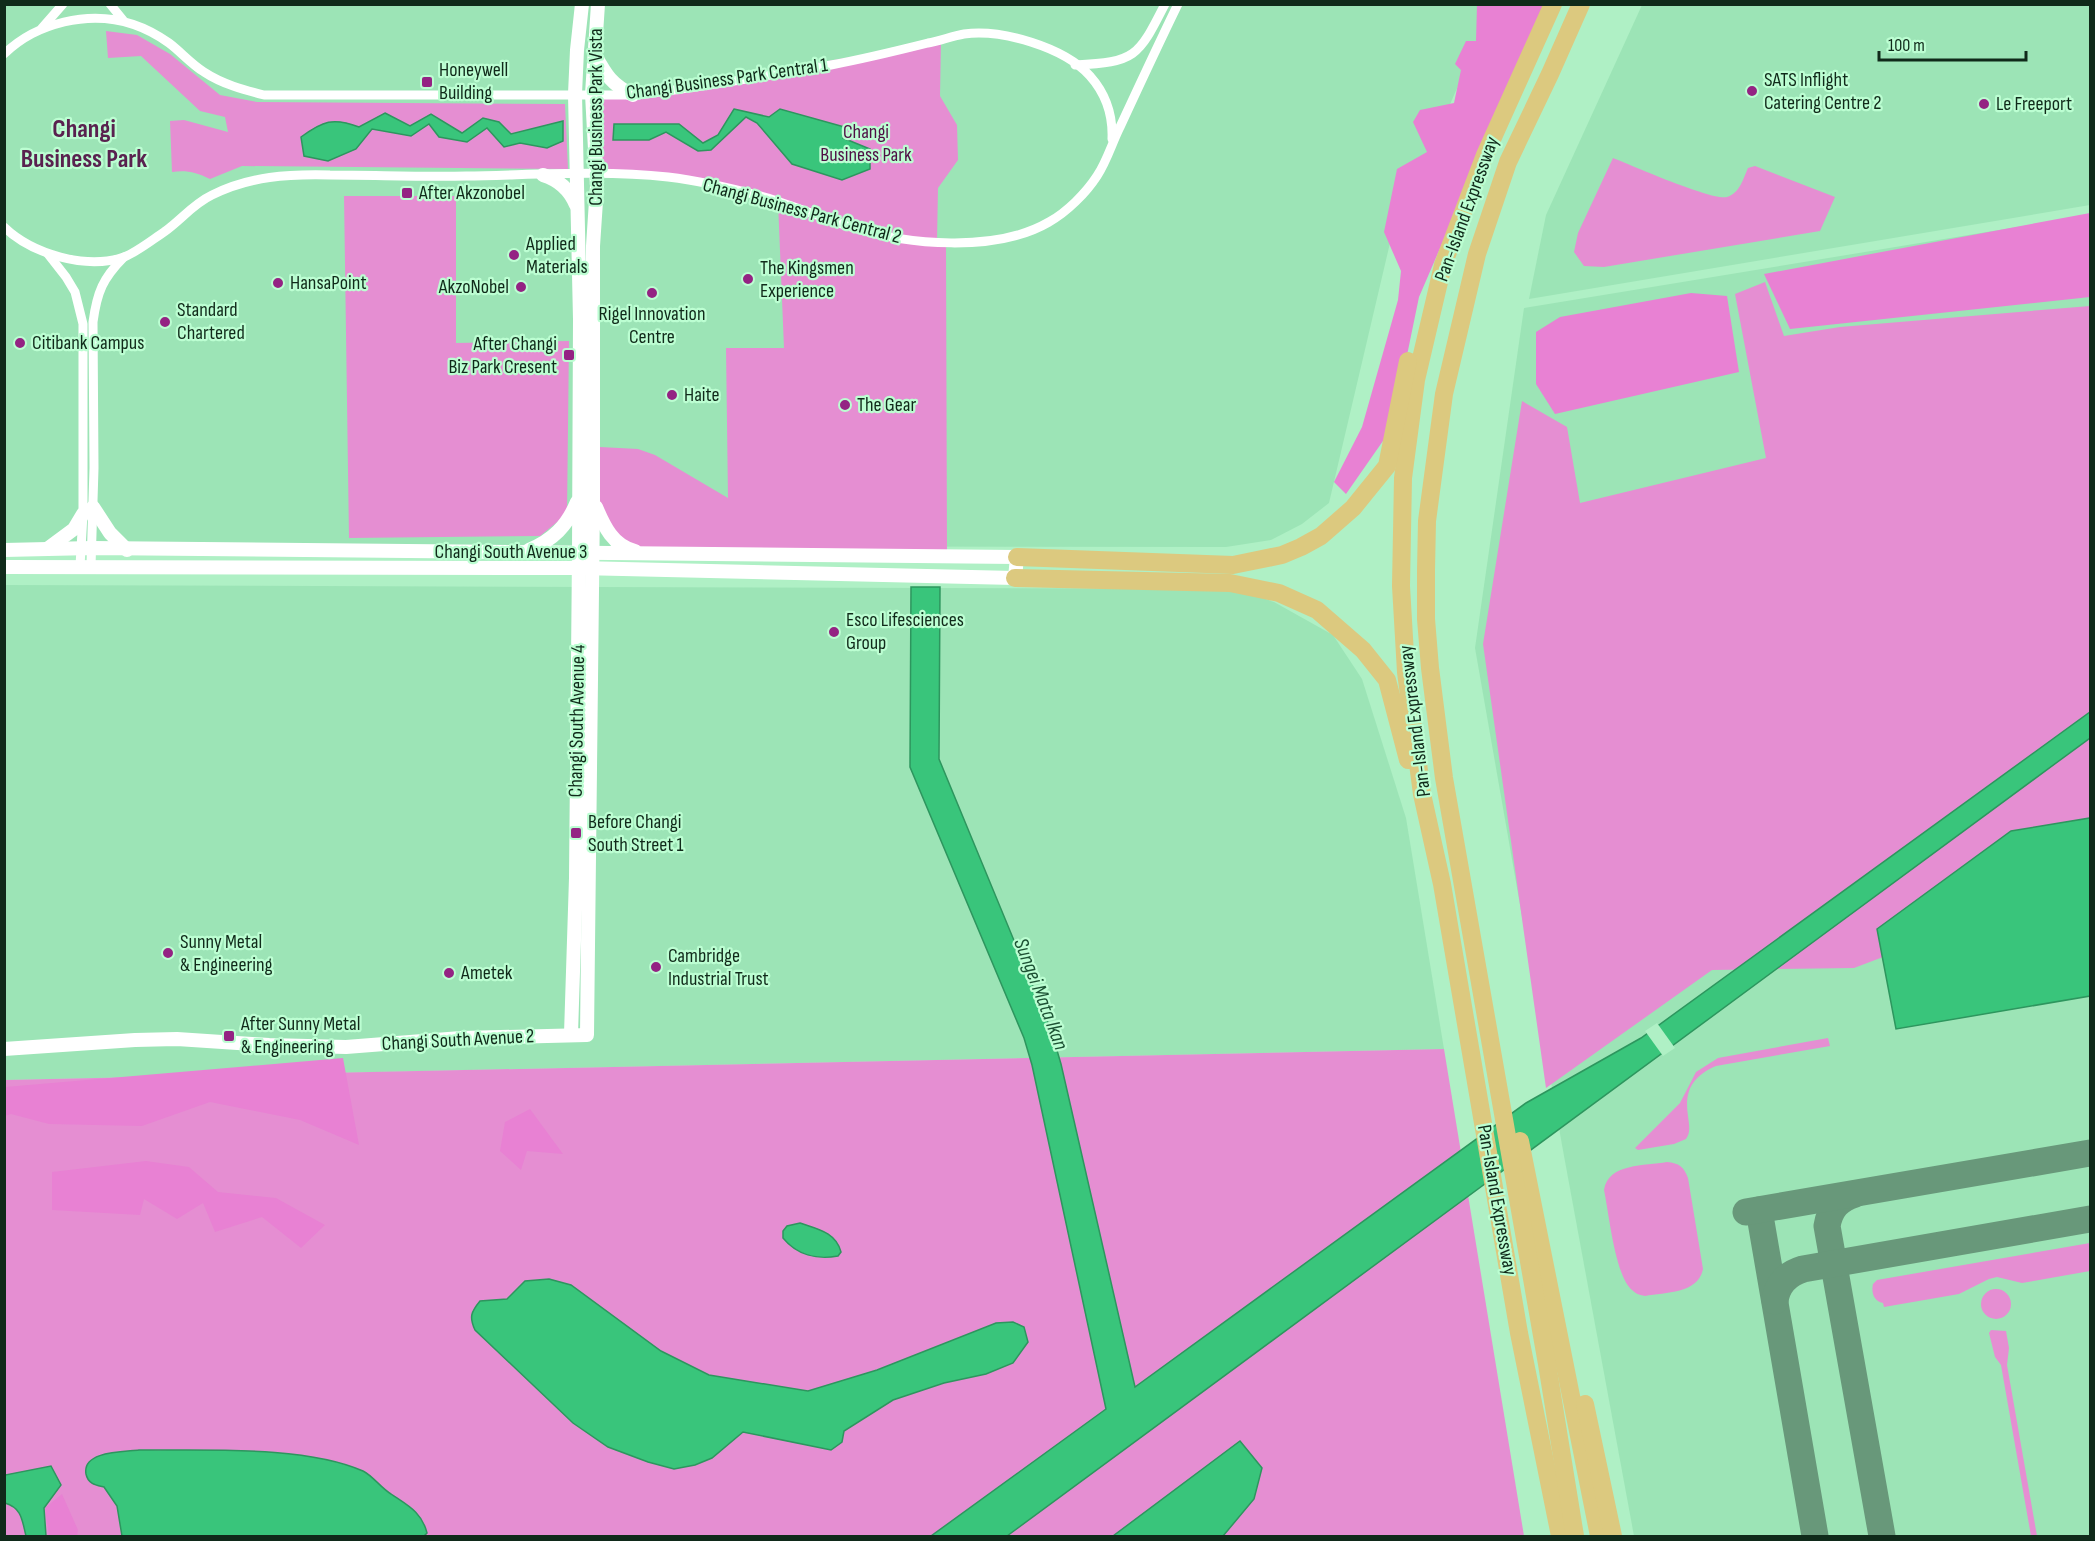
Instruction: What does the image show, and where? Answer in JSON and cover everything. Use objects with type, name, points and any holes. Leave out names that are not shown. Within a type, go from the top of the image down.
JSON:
[{"type":"highway","name":"Pan-Island Expressway","points":[[1542,1454],[1442,884],[1422,795],[1406,672],[1401,586],[1403,478],[1416,380],[1443,265],[1485,154],[1553,4]]},
{"type":"highway","name":"Pan-Island Expressway","points":[[1519,1170],[1446,788],[1426,619],[1427,521],[1444,393],[1467,293],[1491,208],[1508,162],[1581,4]]},
{"type":"highway","points":[[1550,74],[1589,4]]},
{"type":"highway","points":[[1017,557],[1233,566],[1282,555],[1321,536],[1353,508],[1387,466],[1423,297],[1428,283],[1443,265]]},
{"type":"highway","points":[[1015,578],[1230,583],[1279,592],[1317,610],[1363,650],[1387,680],[1412,775],[1422,795]]},
{"type":"highway","points":[[1519,1170],[1587,1410],[1613,1536]]},
{"type":"highway","points":[[1519,1170],[1575,1536]]},
{"type":"highway","points":[[1548,1278],[1599,1536]]},
{"type":"highway","points":[[1542,1454],[1551,1536]]},
{"type":"highway","points":[[1542,1454],[1560,1536]]},
{"type":"street","points":[[42,28],[63,4]]},
{"type":"street","points":[[111,4],[123,20]]},
{"type":"street","name":"Changi Business Park Vista","points":[[582,4],[575,94],[580,318],[579,497],[586,552]]},
{"type":"street","name":"Changi Business Park Vista","points":[[586,552],[593,502],[592,246],[596,174],[592,94],[598,4]]},
{"type":"street","points":[[1075,65],[1100,64],[1128,57],[1137,52],[1145,42],[1165,4]]},
{"type":"street","name":"Changi Business Park Central 2","points":[[4,227],[16,238],[48,254],[87,261],[124,257],[168,229],[198,202],[235,185],[266,176],[317,174],[462,177],[596,174],[669,177],[728,188],[772,200],[857,229],[904,239],[967,242],[1012,237],[1032,231],[1059,216],[1096,178],[1178,4]]},
{"type":"street","name":"Changi Business Park Central 1","points":[[4,54],[42,28],[78,19],[105,18],[123,20],[146,29],[168,43],[205,73],[246,91],[264,95],[633,95],[827,65],[964,34],[993,34],[1016,38],[1054,52],[1088,74],[1108,105],[1113,122],[1112,143]]},
{"type":"street","points":[[594,54],[615,86],[633,95]]},
{"type":"street","points":[[543,175],[562,184],[578,210]]},
{"type":"street","points":[[47,549],[74,529],[88,510],[83,324],[75,292],[48,254]]},
{"type":"street","points":[[86,566],[95,303],[108,273],[124,257]]},
{"type":"street","points":[[522,553],[551,539],[561,530],[573,512],[579,497]]},
{"type":"street","points":[[593,502],[603,524],[616,541],[627,549],[643,554]]},
{"type":"street","points":[[88,510],[127,550]]},
{"type":"street","name":"Changi South Avenue 3","points":[[4,550],[586,552],[1017,557]]},
{"type":"street","name":"Changi South Avenue 4","points":[[586,552],[587,1035]]},
{"type":"street","points":[[1015,578],[1017,557]]},
{"type":"street","name":"Changi South Avenue 3","points":[[4,567],[586,568],[1015,578]]},
{"type":"street","name":"Changi South Avenue 4","points":[[571,1034],[586,568]]},
{"type":"street","name":"Changi South Avenue 2","points":[[4,1049],[177,1039],[346,1047],[461,1038],[587,1035]]},
{"type":"shaded area","name":"Changi Business Park","points":[[5,5],[1493,5],[1390,243],[1329,503],[1302,524],[1271,540],[1226,547],[5,545]]},
{"type":"shaded area","points":[[1477,5],[1545,5],[1419,297],[1392,428],[1346,494],[1334,482],[1362,427],[1398,300],[1401,271],[1384,232],[1397,169],[1427,152],[1413,122],[1420,110],[1454,103],[1461,70],[1455,64],[1466,41],[1476,41]]},
{"type":"shaded area","points":[[1642,5],[2090,5],[2090,205],[1529,299],[1546,215]]},
{"type":"shaded area","points":[[734,109],[769,117],[780,109],[848,128],[843,138],[870,149],[870,169],[842,180],[792,164],[757,123],[746,117],[711,150],[698,151],[666,132],[649,140],[613,140],[614,124],[679,124],[703,143],[718,135]]},
{"type":"shaded area","points":[[385,113],[410,126],[431,114],[462,133],[483,118],[499,122],[511,134],[563,121],[563,141],[547,148],[520,143],[504,147],[487,128],[467,142],[439,137],[429,124],[411,136],[372,129],[356,149],[328,161],[304,156],[301,137],[316,127],[328,122],[342,122],[359,127]]},
{"type":"shaded area","points":[[2090,213],[2090,297],[1790,329],[1764,274]]},
{"type":"shaded area","points":[[2090,215],[2090,1536],[1634,1536],[1562,1145],[1475,648],[1524,308]]},
{"type":"shaded area","points":[[1691,293],[1727,296],[1739,372],[1555,414],[1536,384],[1536,332],[1560,317]]},
{"type":"shaded area","points":[[4,585],[1236,589],[1274,602],[1333,635],[1362,679],[1406,818],[1444,1049],[5,1080]]},
{"type":"shaded area","points":[[911,587],[940,587],[939,759],[1051,1030],[1061,1064],[1135,1387],[1526,1103],[1641,1038],[2090,712],[2090,738],[1007,1536],[931,1536],[1106,1409],[1032,1065],[1024,1038],[910,767]]},
{"type":"shaded area","points":[[2090,818],[2090,996],[1896,1029],[1877,929],[2011,831]]},
{"type":"shaded area","points":[[343,1058],[359,1145],[300,1120],[210,1102],[142,1126],[49,1124],[11,1114],[5,1116],[5,1087]]},
{"type":"shaded area","points":[[530,1109],[563,1154],[527,1151],[521,1170],[500,1151],[505,1122]]},
{"type":"shaded area","points":[[146,1161],[189,1167],[218,1192],[276,1198],[325,1225],[301,1248],[262,1217],[215,1232],[203,1203],[177,1219],[144,1199],[140,1215],[52,1210],[52,1172]]},
{"type":"shaded area","points":[[800,1223],[819,1230],[835,1240],[841,1252],[838,1256],[815,1257],[789,1244],[783,1238],[783,1231],[787,1226]]},
{"type":"shaded area","points":[[549,1279],[571,1285],[661,1351],[709,1375],[808,1391],[877,1370],[996,1323],[1013,1322],[1024,1327],[1028,1342],[1013,1363],[986,1374],[944,1383],[893,1400],[844,1431],[842,1442],[831,1450],[743,1432],[712,1458],[695,1465],[674,1469],[608,1447],[573,1423],[475,1330],[472,1315],[480,1301],[507,1299],[525,1281]]},
{"type":"shaded area","points":[[1240,1441],[1262,1468],[1254,1499],[1223,1536],[1113,1536]]},
{"type":"shaded area","points":[[139,1450],[253,1451],[312,1457],[339,1463],[367,1473],[418,1514],[427,1533],[424,1536],[122,1536],[117,1506],[104,1487],[93,1484],[89,1480],[86,1466],[90,1461],[105,1454]]},
{"type":"shaded area","points":[[51,1466],[61,1485],[44,1508],[46,1536],[26,1536],[18,1511],[5,1503],[5,1475]]},
{"type":"shaded area","points":[[62,1494],[78,1530],[77,1536],[49,1536],[45,1508]]},
{"type":"green space","points":[[106,31],[137,35],[170,54],[220,95],[257,102],[565,104],[568,169],[242,166],[210,179],[191,172],[172,172],[170,121],[184,120],[228,132],[225,117],[200,111],[141,56],[108,58]]},
{"type":"green space","points":[[941,41],[940,96],[957,125],[958,160],[938,188],[937,241],[946,242],[947,556],[627,549],[594,502],[600,447],[638,449],[655,455],[728,498],[726,348],[784,348],[778,202],[700,182],[597,174],[593,95],[637,95]]},
{"type":"green space","points":[[1613,158],[1705,194],[1719,197],[1727,197],[1735,192],[1748,168],[1755,166],[1835,197],[1820,231],[1604,267],[1584,266],[1574,252],[1578,233]]},
{"type":"green space","points":[[344,196],[456,196],[456,343],[569,341],[567,514],[540,536],[349,538]]},
{"type":"green space","points":[[1765,282],[1784,336],[1840,327],[2090,306],[2090,818],[2011,831],[1877,929],[1883,957],[1854,968],[1712,970],[1546,1088],[1483,644],[1522,401],[1567,427],[1580,503],[1766,458],[1735,294]]},
{"type":"green space","points":[[1828,1038],[1830,1046],[1716,1066],[1708,1070],[1696,1079],[1689,1091],[1687,1107],[1689,1131],[1686,1139],[1674,1144],[1638,1150],[1635,1148],[1680,1103],[1696,1072],[1718,1058]]},
{"type":"green space","points":[[1444,1049],[1524,1536],[5,1536],[4,1080]]},
{"type":"green space","points":[[1667,1162],[1680,1166],[1688,1178],[1703,1269],[1695,1283],[1688,1287],[1645,1296],[1632,1290],[1621,1272],[1604,1190],[1607,1181],[1620,1170],[1638,1165]]},
{"type":"green space","points":[[2090,1243],[2090,1271],[2022,1283],[1997,1277],[1959,1294],[1884,1307],[1883,1303],[1875,1298],[1872,1290],[1877,1280]]},
{"type":"green space","points":[[1996,1289],[2007,1293],[2011,1304],[2007,1315],[1996,1319],[1985,1315],[1981,1304],[1985,1293]]},
{"type":"green space","points":[[1991,1330],[2006,1331],[2009,1348],[2007,1365],[2037,1536],[2031,1536],[2001,1365],[1995,1357],[1989,1333]]},
{"type":"pier","points":[[1657,1023],[1675,1048],[1663,1056],[1645,1031]]},
{"type":"taxiway","points":[[1746,1212],[2090,1153]]},
{"type":"taxiway","points":[[1855,1194],[1836,1205],[1830,1214],[1827,1226],[1882,1536]]},
{"type":"taxiway","points":[[1759,1210],[1815,1536]]},
{"type":"taxiway","points":[[1775,1301],[1784,1280],[1803,1269],[2090,1219]]},
{"type":"place","name":"Honeywell Building","points":[[427,82]]},
{"type":"place","name":"SATS Inflight Catering Centre 2","points":[[1752,91]]},
{"type":"place","name":"Le Freeport","points":[[1984,104]]},
{"type":"place","name":"After Akzonobel","points":[[407,193]]},
{"type":"place","name":"Applied Materials","points":[[514,255]]},
{"type":"place","name":"The Kingsmen Experience","points":[[748,279]]},
{"type":"place","name":"HansaPoint","points":[[278,283]]},
{"type":"place","name":"AkzoNobel","points":[[521,287]]},
{"type":"place","name":"Rigel Innovation Centre","points":[[652,293]]},
{"type":"place","name":"Standard Chartered","points":[[165,322]]},
{"type":"place","name":"Citibank Campus","points":[[20,343]]},
{"type":"place","name":"After Changi Biz Park Cresent","points":[[569,355]]},
{"type":"place","name":"Haite","points":[[672,395]]},
{"type":"place","name":"The Gear","points":[[845,405]]},
{"type":"place","name":"Esco Lifesciences Group","points":[[834,632]]},
{"type":"place","name":"Before Changi South Street 1","points":[[576,833]]},
{"type":"place","name":"Sunny Metal & Engineering","points":[[168,953]]},
{"type":"place","name":"Cambridge Industrial Trust","points":[[656,967]]},
{"type":"place","name":"Ametek","points":[[449,973]]},
{"type":"place","name":"After Sunny Metal & Engineering","points":[[229,1036]]},
{"type":"district","name":"Changi Business Park","points":[[84,144]]},
{"type":"water label","name":"Sungei Mata Ikan","points":[[1041,994]]}]
